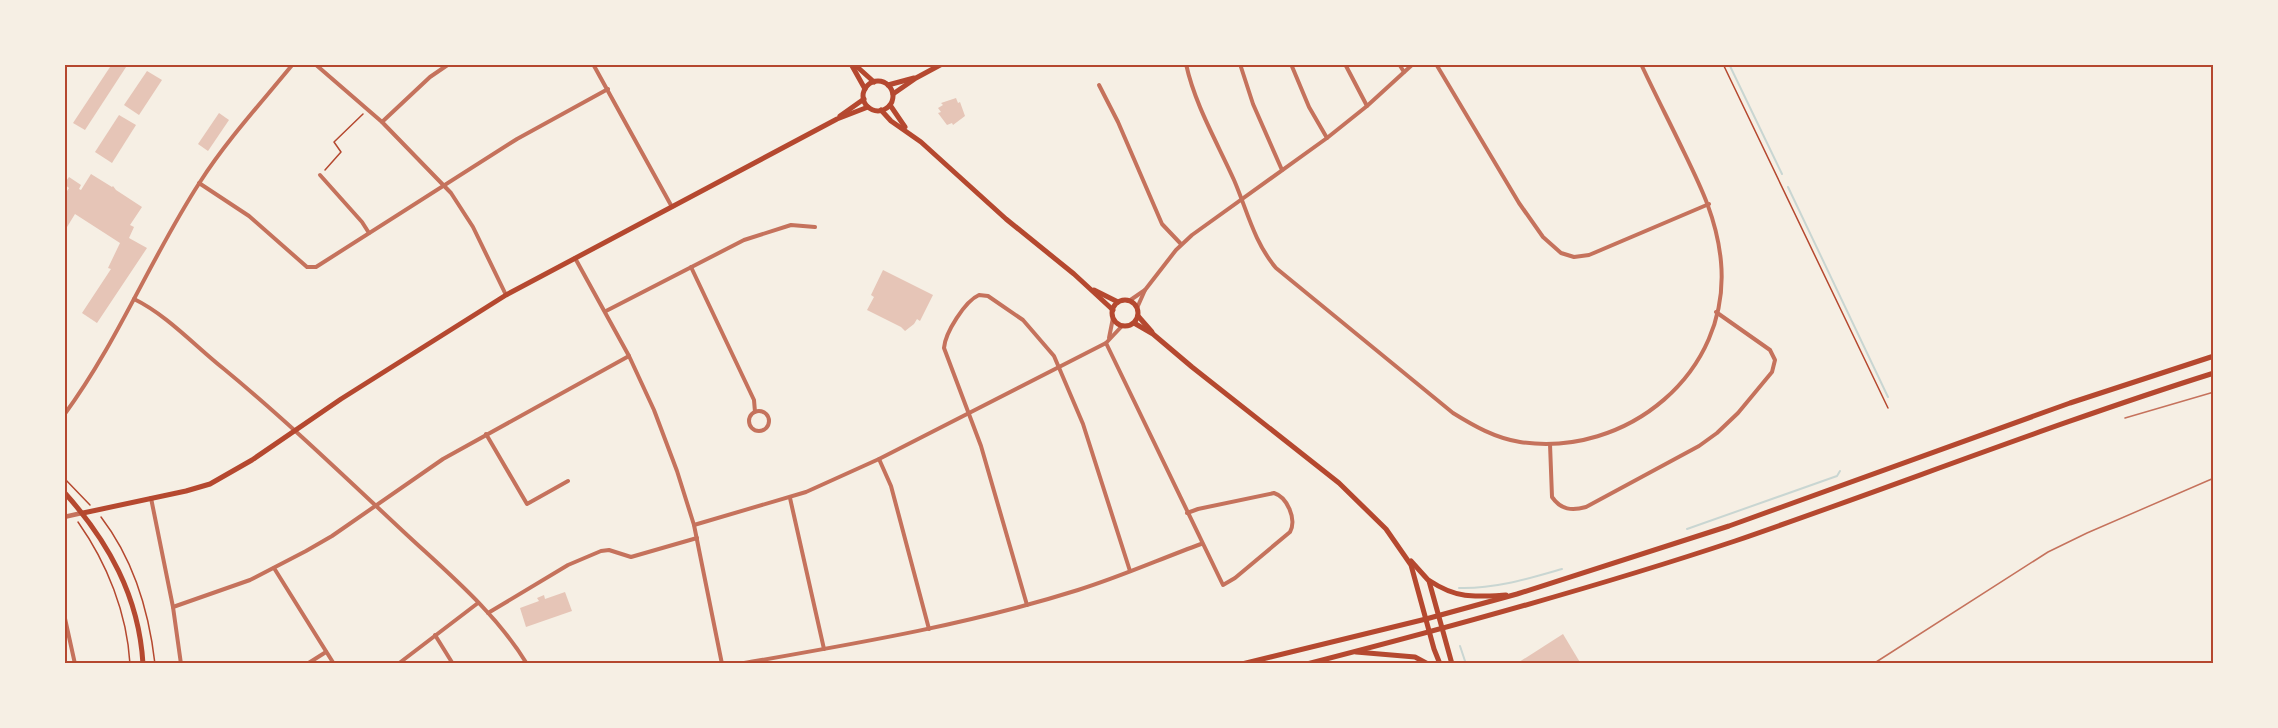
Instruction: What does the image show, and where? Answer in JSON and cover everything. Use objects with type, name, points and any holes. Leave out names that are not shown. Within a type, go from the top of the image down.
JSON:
[{"type":"main road","points":[[852,64],[874,82]]},
{"type":"main road","points":[[852,64],[865,89],[864,99],[868,107]]},
{"type":"main road","points":[[881,110],[890,105],[893,94],[942,64]]},
{"type":"main road","points":[[888,85],[916,78]]},
{"type":"main road","points":[[865,89],[879,81],[888,85],[893,94]]},
{"type":"main road","points":[[837,119],[864,99]]},
{"type":"main road","points":[[890,105],[908,131]]},
{"type":"main road","points":[[83,513],[210,484],[252,460],[506,295],[837,119],[868,107],[881,110],[891,121],[908,131],[1006,219],[1090,288],[1113,310]]},
{"type":"main road","points":[[1090,288],[1118,302],[1129,301],[1137,308],[1138,316],[1153,334],[1339,483],[1379,521],[1429,580],[1444,591],[1460,596],[1478,597],[1517,594]]},
{"type":"main road","points":[[1118,302],[1113,310],[1113,318],[1122,326],[1134,323],[1153,334]]},
{"type":"main road","points":[[1134,323],[1138,316]]},
{"type":"main road","points":[[1242,663],[1438,616],[1517,594],[1729,526],[2070,403],[2214,356]]},
{"type":"main road","points":[[1307,663],[1533,604],[1734,541],[2075,418],[2214,373]]},
{"type":"main road","points":[[64,492],[101,536],[121,573],[135,614],[143,663]]},
{"type":"main road","points":[[1408,558],[1417,581],[1429,632],[1440,663]]},
{"type":"main road","points":[[1429,580],[1452,663]]},
{"type":"main road","points":[[1354,651],[1415,657],[1428,663]]},
{"type":"street","points":[[64,415],[109,345],[200,183],[229,140],[293,64]]},
{"type":"street","points":[[315,64],[382,122],[451,193],[473,227],[506,295]]},
{"type":"street","points":[[382,122],[430,77],[449,64]]},
{"type":"street","points":[[593,64],[672,207]]},
{"type":"street","points":[[1186,64],[1194,92],[1259,242],[1276,268],[1440,402],[1484,431],[1518,441],[1550,444],[1605,435],[1638,420],[1656,406],[1685,378],[1698,359],[1710,335],[1716,312],[1721,286],[1721,263],[1709,204],[1641,64]]},
{"type":"street","points":[[1240,64],[1253,104],[1282,170]]},
{"type":"street","points":[[1291,64],[1309,107],[1327,138]]},
{"type":"street","points":[[1345,64],[1367,106]]},
{"type":"street","points":[[1399,64],[1404,72]]},
{"type":"street","points":[[1137,308],[1145,290],[1181,244],[1201,227],[1327,138],[1367,106],[1413,64]]},
{"type":"street","points":[[1436,64],[1519,203],[1543,237],[1561,253],[1574,257],[1589,255],[1709,204]]},
{"type":"street","points":[[1099,85],[1118,122],[1162,224],[1181,244]]},
{"type":"street","points":[[200,183],[249,216],[307,267],[316,267],[517,139],[608,89]]},
{"type":"street","points":[[320,175],[369,233]]},
{"type":"street","points":[[606,311],[744,240],[791,225],[815,228]]},
{"type":"street","points":[[576,258],[606,311],[654,410],[694,525],[722,663]]},
{"type":"street","points":[[691,267],[754,400],[755,412],[750,417],[750,424],[755,429],[762,430],[767,425],[768,418],[764,412],[755,412]]},
{"type":"street","points":[[1129,301],[1145,290]]},
{"type":"street","points":[[1027,605],[992,478],[944,348],[945,339],[952,327],[969,301],[976,296],[988,296],[1023,320],[1048,346],[1060,367],[1086,433],[1130,571]]},
{"type":"street","points":[[134,299],[145,304],[182,334],[295,430],[489,614],[527,663]]},
{"type":"street","points":[[1550,444],[1552,497],[1560,506],[1574,510],[1597,501],[1699,446],[1717,433],[1738,413],[1772,372],[1775,360],[1770,350],[1716,312]]},
{"type":"street","points":[[1113,318],[1107,341],[1187,513],[1223,585],[1290,532],[1294,521],[1282,497],[1274,493],[1187,513]]},
{"type":"street","points":[[694,525],[790,498],[879,459],[1060,367],[1107,341],[1122,326]]},
{"type":"street","points":[[173,607],[227,589],[274,568],[332,536],[416,476],[486,434],[629,356]]},
{"type":"street","points":[[486,434],[527,504],[568,481]]},
{"type":"street","points":[[879,459],[891,486],[929,629]]},
{"type":"street","points":[[152,498],[173,607],[181,663]]},
{"type":"street","points":[[790,498],[824,649]]},
{"type":"street","points":[[64,517],[83,513]]},
{"type":"street","points":[[489,614],[568,565],[591,555],[609,550],[631,557],[697,538]]},
{"type":"street","points":[[739,663],[929,629],[1027,605],[1080,590],[1202,544]]},
{"type":"street","points":[[274,568],[334,663]]},
{"type":"street","points":[[398,663],[478,603]]},
{"type":"street","points":[[64,615],[75,663]]},
{"type":"street","points":[[435,635],[453,663]]},
{"type":"street","points":[[307,663],[326,652]]},
{"type":"lane","points":[[2125,418],[2214,392]]},
{"type":"lane","points":[[1873,663],[2048,552],[2214,478]]},
{"type":"path","points":[[1723,64],[1887,408]]},
{"type":"path","points":[[320,175],[341,152],[334,142],[368,110]]},
{"type":"path","points":[[64,478],[111,530],[137,582],[150,624],[155,663]]},
{"type":"path","points":[[73,515],[91,540],[109,579],[123,617],[130,663]]},
{"type":"building","points":[[112,64],[128,64],[85,130],[73,123]]},
{"type":"building","points":[[147,71],[162,80],[139,115],[124,105]]},
{"type":"building","points":[[956,98],[965,116],[953,125],[952,123],[947,125],[938,113],[941,112],[938,108],[943,105],[941,103]]},
{"type":"building","points":[[219,113],[229,120],[208,151],[198,144]]},
{"type":"building","points":[[119,115],[136,125],[112,163],[95,152]]},
{"type":"building","points":[[91,174],[113,186],[142,207],[130,225],[134,227],[129,238],[147,248],[97,323],[82,313],[111,269],[108,268],[120,243],[75,214],[64,232],[64,189],[67,191],[69,188],[64,184],[69,177],[81,185],[79,189],[81,190]]},
{"type":"building","points":[[883,270],[933,295],[920,321],[917,319],[905,331],[867,310],[874,297],[871,295]]},
{"type":"building","points":[[565,592],[572,611],[526,627],[520,608],[539,601],[537,598],[544,595],[545,599]]},
{"type":"building","points":[[1563,634],[1581,664],[1516,664]]},
{"type":"waterway","points":[[1729,64],[1782,174]]},
{"type":"waterway","points":[[1788,187],[1888,397]]},
{"type":"waterway","points":[[1687,529],[1837,476],[1840,471]]},
{"type":"waterway","points":[[1459,588],[1498,585],[1562,569]]},
{"type":"waterway","points":[[1460,646],[1466,664]]}]
